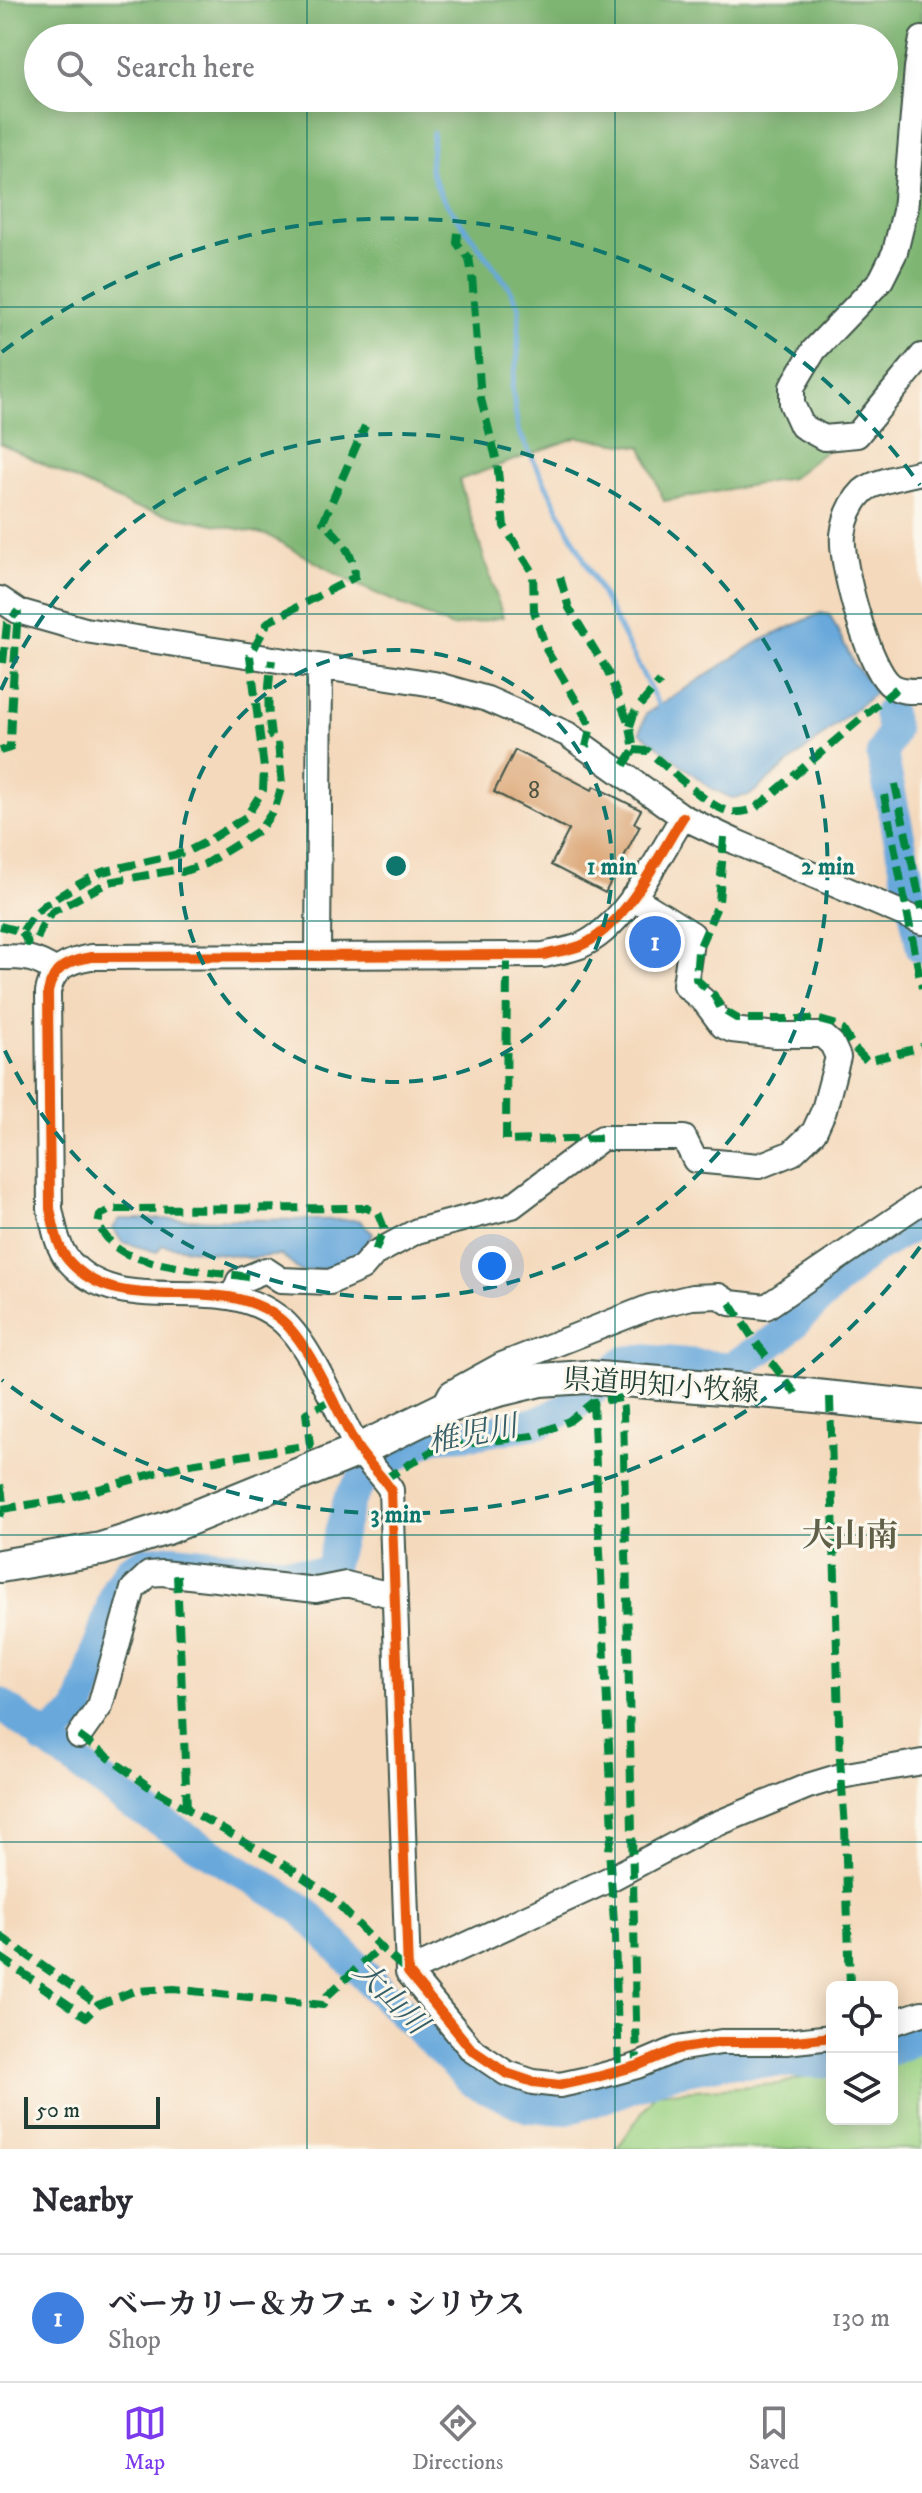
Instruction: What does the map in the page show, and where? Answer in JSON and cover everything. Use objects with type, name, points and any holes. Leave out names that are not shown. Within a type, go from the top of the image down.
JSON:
[{"type":"main road","name":"県道明知小牧線","points":[[0,1566],[101,1549],[368,1461],[443,1409],[540,1380],[586,1377],[922,1407]]},
{"type":"street","points":[[922,39],[905,211],[895,252],[881,280],[814,350],[792,387],[792,404],[802,426],[824,438],[857,435],[922,356]]},
{"type":"street","points":[[922,472],[865,489],[848,512],[843,539],[849,581],[865,644],[889,685],[901,691],[922,691]]},
{"type":"street","points":[[0,599],[18,611],[85,630],[434,684],[487,699],[567,734],[683,817],[922,922]]},
{"type":"street","points":[[318,956],[320,668]]},
{"type":"street","points":[[683,817],[625,911],[607,930],[580,946],[544,955],[91,957],[68,961],[50,980],[48,992],[50,1209],[57,1238],[67,1259],[93,1282],[121,1292],[233,1296],[278,1317],[298,1339],[368,1461],[391,1490],[408,1972],[472,2050],[506,2073],[533,2082],[560,2085],[637,2066],[677,2049],[721,2042],[786,2042],[826,2038]]},
{"type":"street","points":[[233,1296],[239,1281],[266,1270],[281,1280],[330,1282],[362,1268],[374,1254],[417,1231],[512,1206],[602,1138],[684,1138],[695,1160],[759,1166],[792,1153],[803,1143],[814,1132],[824,1110],[838,1057],[832,1044],[822,1035],[776,1035],[732,1030],[723,1026],[705,1002],[685,985],[692,934],[633,897]]},
{"type":"street","points":[[0,957],[29,957],[56,971]]},
{"type":"street","points":[[443,1409],[451,1393],[502,1365],[650,1307],[692,1297],[719,1296],[730,1303],[766,1307],[922,1201]]},
{"type":"street","points":[[79,1736],[100,1706],[133,1589],[149,1574],[316,1590],[346,1584],[395,1596]]},
{"type":"street","points":[[408,1972],[612,1878],[702,1830],[808,1786],[841,1776],[922,1762]]},
{"type":"street","points":[[898,2021],[922,2013]]},
{"type":"green space","points":[[0,0],[922,0],[922,376],[791,478],[664,501],[642,447],[578,437],[459,480],[503,617],[452,627],[353,583],[267,535],[132,507],[0,443]]},
{"type":"green space","points":[[922,2045],[922,2149],[617,2149],[655,2093],[779,2084],[806,2077],[826,2075],[826,2125],[898,2125],[898,2053]]},
{"type":"water","points":[[821,613],[830,615],[854,664],[869,683],[876,680],[881,688],[750,795],[732,798],[712,789],[640,732],[646,714],[760,641]]},
{"type":"water","points":[[120,1219],[359,1220],[373,1234],[351,1260],[326,1269],[301,1272],[281,1255],[250,1258],[162,1245],[157,1252],[122,1242],[113,1228]]},
{"type":"building","points":[[515,750],[592,790],[594,786],[641,810],[634,823],[640,826],[605,893],[551,865],[569,830],[494,792]]},
{"type":"building","points":[[636,920],[676,942],[674,955],[663,965],[655,957],[649,957],[630,937],[638,929]]},
{"type":"waterway","points":[[433,133],[430,169],[441,196],[509,287],[519,306],[518,355],[512,387],[518,430],[662,707]]},
{"type":"waterway","points":[[889,713],[893,730],[882,754],[922,948]]},
{"type":"waterway","name":"椎児川","points":[[44,1740],[75,1716],[80,1708],[118,1586],[131,1569],[144,1562],[174,1560],[320,1575],[331,1567],[349,1500],[362,1480],[392,1458],[434,1436],[478,1433],[541,1422],[579,1402],[624,1362],[643,1360],[731,1368],[777,1339],[867,1253],[922,1220]]},
{"type":"waterway","name":"大山川","points":[[0,1704],[126,1800],[303,1910],[376,1987],[474,2082],[529,2107],[567,2109],[671,2072],[722,2062],[826,2062]]},
{"type":"waterway","name":"大山川","points":[[898,2046],[922,2036]]},
{"type":"marked path","points":[[458,233],[457,243],[469,258],[472,275],[481,399],[497,462],[504,526],[533,572],[534,611],[547,651],[591,726],[586,747]]},
{"type":"marked path","points":[[0,926],[22,932],[33,915],[46,904],[102,872],[186,852],[246,817],[263,790],[264,768],[250,656],[268,622],[355,577],[349,553],[323,522],[365,426]]},
{"type":"marked path","points":[[560,577],[569,608],[607,670],[630,726],[634,750],[620,771]]},
{"type":"marked path","points":[[3,663],[7,624],[18,611]]},
{"type":"marked path","points":[[0,751],[10,748],[18,611]]},
{"type":"marked path","points":[[22,932],[28,943],[36,942],[52,912],[109,882],[175,870],[182,872],[205,864],[260,830],[275,808],[282,785],[278,742],[271,736],[269,717],[272,660]]},
{"type":"marked path","points":[[630,726],[635,711],[660,682]]},
{"type":"marked path","points":[[634,750],[648,751],[700,795],[722,809],[747,811],[756,808],[897,688]]},
{"type":"marked path","points":[[895,784],[922,909]]},
{"type":"marked path","points":[[884,795],[922,988]]},
{"type":"marked path","points":[[724,837],[719,902],[698,951],[696,979],[714,995],[721,1009],[738,1019],[816,1019],[834,1024],[843,1030],[867,1061],[922,1047]]},
{"type":"marked path","points":[[507,956],[506,1141],[602,1138]]},
{"type":"marked path","points":[[248,1277],[135,1257],[119,1250],[109,1240],[98,1225],[100,1215],[112,1209],[367,1208],[378,1213],[384,1228],[374,1254]]},
{"type":"marked path","points":[[730,1303],[796,1394]]},
{"type":"marked path","points":[[830,1397],[850,1981]]},
{"type":"marked path","points":[[384,1479],[439,1447],[533,1436],[569,1421],[593,1402],[621,1398],[637,2066]]},
{"type":"marked path","points":[[2,1509],[64,1499],[184,1465],[310,1445],[306,1413],[332,1400]]},
{"type":"marked path","points":[[593,1402],[613,1831],[609,1849],[619,2071]]},
{"type":"marked path","points":[[0,1485],[3,1501],[0,1516]]},
{"type":"marked path","points":[[177,1575],[187,1808]]},
{"type":"marked path","points":[[79,1736],[148,1786],[291,1869],[330,1896],[408,1972]]},
{"type":"marked path","points":[[0,1936],[98,2005]]},
{"type":"marked path","points":[[0,1957],[86,2017],[98,2005],[134,1991],[174,1989],[323,2005],[327,1996],[380,1947]]},
{"type":"cycle path","points":[[683,817],[626,907],[597,936],[567,950],[544,955],[91,957],[63,967],[50,983],[48,992],[50,1209],[64,1255],[90,1279],[115,1289],[142,1293],[227,1297],[254,1304],[279,1318],[312,1360],[357,1447],[391,1490],[408,1972],[472,2050],[506,2073],[533,2082],[560,2085],[637,2066],[677,2049],[721,2042],[786,2042],[826,2038]]},
{"type":"place","name":"ベーカリー＆カフェ・シリウス","points":[[655,942]]},
{"type":"district","name":"大山南","points":[[850,1537]]}]
